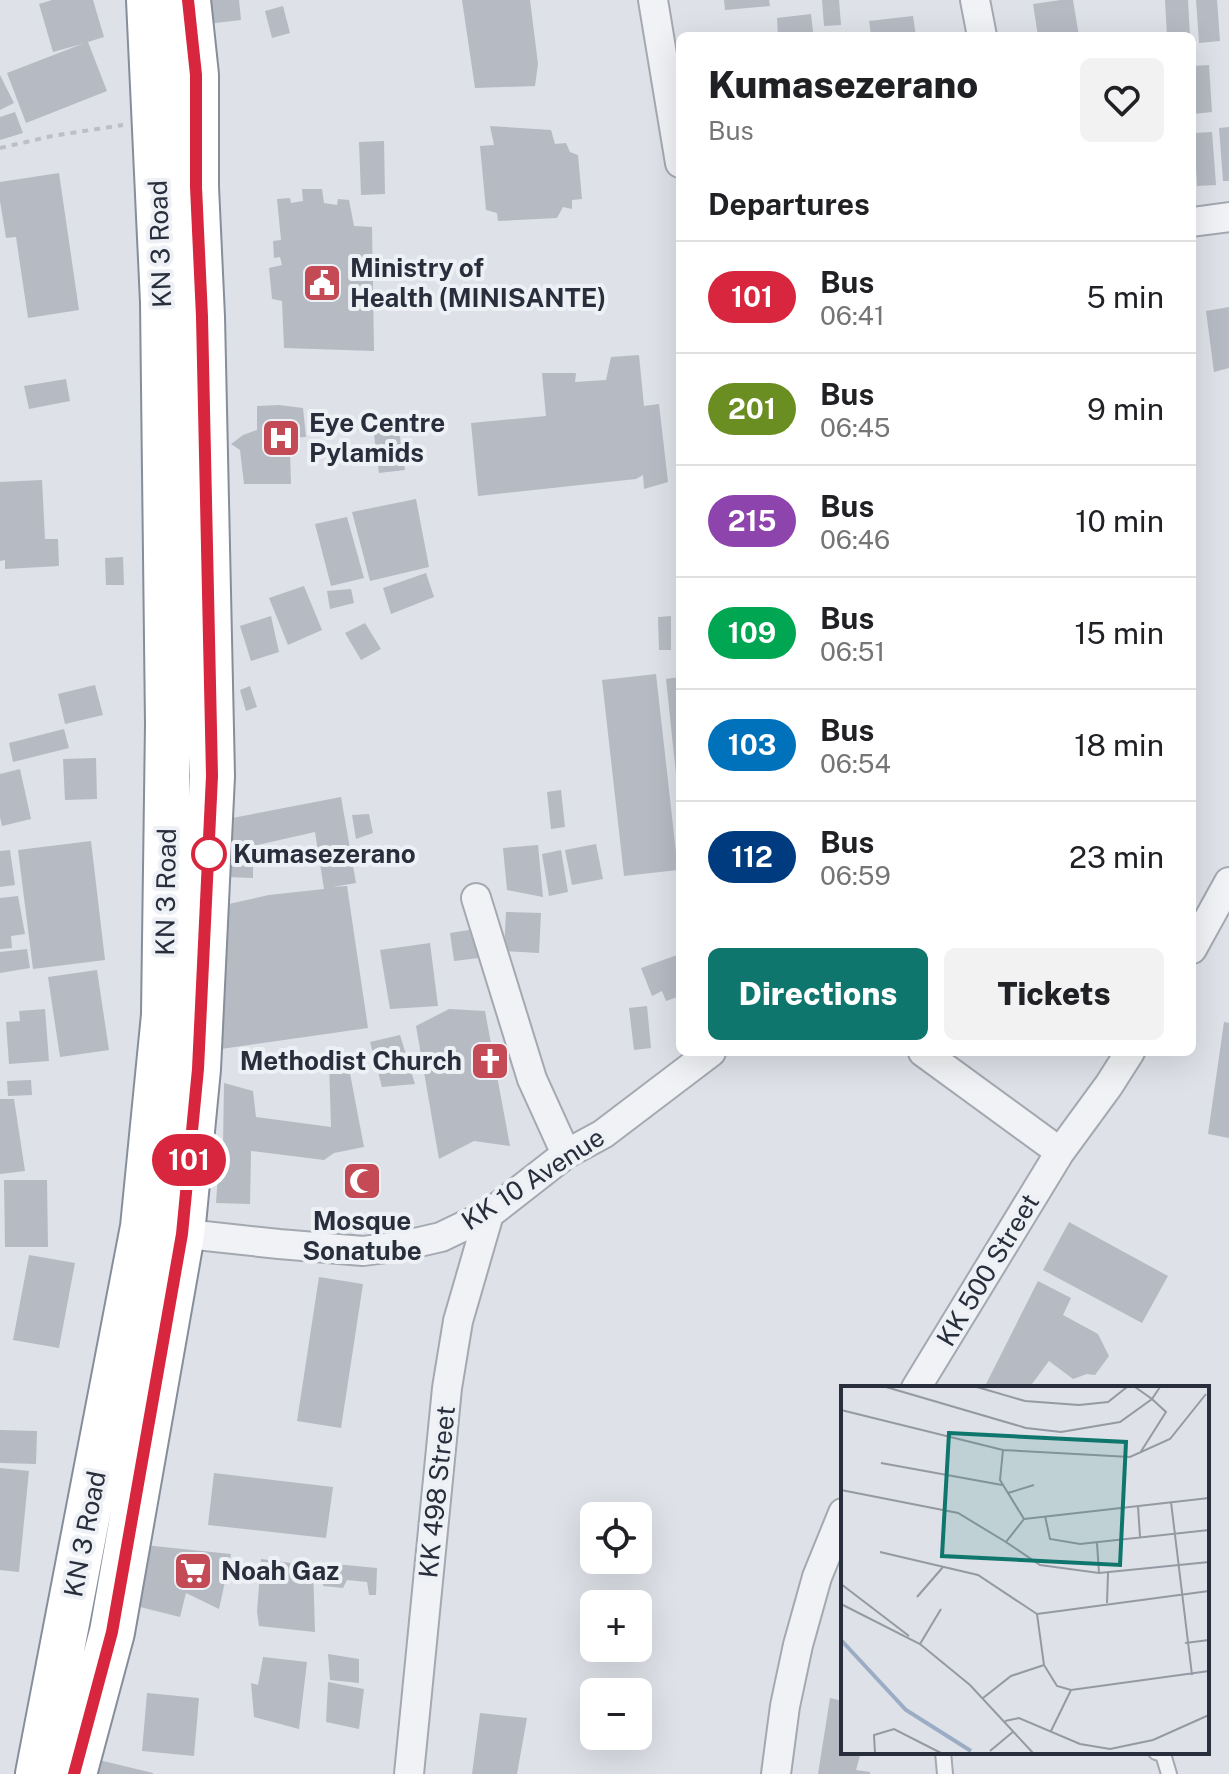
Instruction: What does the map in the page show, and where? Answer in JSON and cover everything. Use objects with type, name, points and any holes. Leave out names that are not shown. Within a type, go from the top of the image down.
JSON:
[{"type":"highway","name":"KN 3 Road","points":[[74,1774],[112,1632],[162,1231],[168,724],[163,302],[149,0]]},
{"type":"highway","name":"KN 3 Road","points":[[38,1774],[198,1069],[212,776],[202,317],[196,187],[196,75],[188,0]]},
{"type":"street","points":[[653,0],[676,139]]},
{"type":"street","points":[[975,0],[981,32]]},
{"type":"street","points":[[1196,221],[1229,217]]},
{"type":"street","points":[[1196,942],[1229,882]]},
{"type":"street","points":[[476,898],[532,1079],[566,1154]]},
{"type":"street","name":"KK 10 Avenue","points":[[162,1231],[363,1251],[441,1237],[489,1214],[566,1154],[603,1134],[706,1056]]},
{"type":"street","points":[[928,1056],[1060,1152],[1127,1056]]},
{"type":"street","name":"KK 500 Street","points":[[917,1386],[1060,1152]]},
{"type":"street","name":"KK 498 Street","points":[[409,1774],[447,1388],[458,1321],[489,1214]]},
{"type":"street","points":[[776,1774],[785,1706],[798,1645],[817,1577],[841,1518]]},
{"type":"lane","points":[[943,1754],[945,1774]]},
{"type":"lane","points":[[1163,1754],[1169,1774]]},
{"type":"path","points":[[0,148],[52,136],[117,127],[155,116]]},
{"type":"building","points":[[52,0],[93,0],[104,37],[88,42],[107,91],[26,123],[7,73],[82,44],[53,52],[39,4]]},
{"type":"building","points":[[205,0],[239,0],[241,20],[207,24]]},
{"type":"building","points":[[462,0],[530,0],[538,64],[535,86],[475,88]]},
{"type":"building","points":[[724,0],[769,0],[770,6],[725,10]]},
{"type":"building","points":[[822,0],[839,0],[841,25],[824,26]]},
{"type":"building","points":[[1073,0],[1078,32],[1037,32],[1033,4]]},
{"type":"building","points":[[1165,0],[1188,0],[1190,32],[1167,32]]},
{"type":"building","points":[[1196,0],[1217,0],[1220,41],[1199,43]]},
{"type":"building","points":[[283,6],[290,33],[272,38],[265,11]]},
{"type":"building","points":[[811,14],[813,32],[778,32],[777,18]]},
{"type":"building","points":[[913,16],[915,32],[870,32],[869,21]]},
{"type":"building","points":[[1209,65],[1212,112],[1196,114],[1196,66]]},
{"type":"building","points":[[0,75],[14,103],[0,110]]},
{"type":"building","points":[[15,112],[23,133],[0,140],[0,117]]},
{"type":"building","points":[[490,126],[551,130],[555,144],[566,143],[570,152],[578,155],[582,199],[572,200],[572,209],[563,207],[557,218],[498,221],[497,213],[486,210],[480,146],[494,145]]},
{"type":"building","points":[[1229,127],[1229,181],[1223,181],[1219,128]]},
{"type":"building","points":[[1212,132],[1216,185],[1197,186],[1196,133]]},
{"type":"building","points":[[384,141],[385,194],[361,195],[359,142]]},
{"type":"building","points":[[59,173],[79,310],[28,318],[16,237],[6,238],[0,182]]},
{"type":"building","name":"Ministry of Health (MINISANTE)","points":[[302,189],[322,189],[324,203],[337,205],[338,199],[349,200],[354,226],[372,227],[374,351],[284,348],[282,301],[272,299],[269,268],[282,265],[280,257],[274,258],[273,241],[281,240],[277,199],[290,198],[291,203],[303,201]]},
{"type":"building","points":[[1229,307],[1229,368],[1214,372],[1206,311]]},
{"type":"building","points":[[639,355],[644,406],[659,404],[668,482],[644,489],[643,475],[636,479],[478,496],[471,423],[546,416],[542,373],[576,373],[575,382],[606,380],[611,357]]},
{"type":"building","points":[[66,379],[70,401],[29,409],[24,386]]},
{"type":"building","points":[[257,406],[303,408],[306,437],[284,438],[283,452],[290,454],[291,484],[244,484],[240,450],[231,444],[257,430]]},
{"type":"building","points":[[372,420],[385,420],[398,425],[405,470],[379,473]]},
{"type":"building","points":[[42,480],[45,539],[58,539],[59,566],[5,569],[5,560],[0,561],[0,482]]},
{"type":"building","points":[[416,499],[429,567],[370,581],[352,512]]},
{"type":"building","points":[[347,517],[364,578],[331,586],[315,524]]},
{"type":"building","points":[[123,557],[124,585],[106,585],[105,558]]},
{"type":"building","points":[[426,573],[434,597],[391,614],[383,588]]},
{"type":"building","points":[[304,586],[322,630],[288,645],[269,598]]},
{"type":"building","points":[[351,589],[354,603],[330,609],[327,591]]},
{"type":"building","points":[[271,616],[279,652],[251,661],[240,626]]},
{"type":"building","points":[[671,616],[671,650],[659,650],[658,617]]},
{"type":"building","points":[[365,623],[381,649],[361,660],[345,633]]},
{"type":"building","points":[[656,674],[676,870],[624,876],[602,680]]},
{"type":"building","points":[[676,678],[676,774],[666,679]]},
{"type":"building","points":[[95,685],[103,715],[65,724],[58,694]]},
{"type":"building","points":[[250,686],[257,707],[246,711],[240,690]]},
{"type":"building","points":[[64,729],[69,748],[13,762],[9,743]]},
{"type":"building","points":[[96,758],[97,799],[65,800],[63,759]]},
{"type":"building","points":[[20,769],[31,819],[2,826],[0,774]]},
{"type":"building","points":[[561,790],[565,827],[551,829],[547,792]]},
{"type":"building","points":[[341,797],[356,883],[332,887],[347,886],[368,1028],[221,1049],[224,905],[269,895],[324,889],[315,832],[253,846],[253,878],[229,877],[227,819]]},
{"type":"building","points":[[369,814],[373,833],[356,839],[352,815]]},
{"type":"building","points":[[91,841],[105,960],[33,969],[18,850]]},
{"type":"building","points":[[596,844],[603,879],[572,885],[565,850]]},
{"type":"building","points":[[538,845],[543,897],[507,890],[503,848]]},
{"type":"building","points":[[10,850],[15,885],[0,887],[0,851]]},
{"type":"building","points":[[561,850],[568,892],[549,896],[542,854]]},
{"type":"building","points":[[18,896],[25,934],[11,936],[12,948],[0,949],[0,898]]},
{"type":"building","points":[[506,912],[541,913],[539,953],[504,951]]},
{"type":"building","points":[[475,929],[479,958],[454,961],[450,933]]},
{"type":"building","points":[[430,943],[438,1006],[390,1009],[380,950]]},
{"type":"building","points":[[27,949],[30,968],[0,973],[0,952]]},
{"type":"building","points":[[676,955],[676,997],[666,1001],[662,991],[652,996],[641,968]]},
{"type":"building","points":[[97,970],[109,1050],[60,1057],[48,977]]},
{"type":"building","points":[[647,1006],[651,1048],[634,1050],[629,1008]]},
{"type":"building","points":[[45,1009],[49,1061],[9,1064],[6,1022],[20,1021],[19,1011]]},
{"type":"building","points":[[449,1009],[485,1011],[510,1146],[474,1141],[439,1159],[416,1026]]},
{"type":"building","points":[[1224,1022],[1229,1023],[1229,1138],[1208,1134]]},
{"type":"building","points":[[400,1035],[415,1084],[382,1087],[370,1042]]},
{"type":"building","points":[[329,1062],[348,1063],[364,1147],[334,1153],[324,1160],[251,1151],[250,1204],[216,1203],[220,1147],[223,1147],[224,1083],[253,1091],[256,1117],[331,1127]]},
{"type":"building","points":[[31,1080],[32,1095],[8,1096],[7,1081]]},
{"type":"building","points":[[0,1099],[14,1099],[25,1171],[0,1174]]},
{"type":"building","points":[[4,1180],[47,1180],[48,1247],[5,1247]]},
{"type":"building","points":[[1069,1222],[1168,1276],[1142,1323],[1043,1270]]},
{"type":"building","points":[[29,1255],[75,1263],[59,1348],[13,1340]]},
{"type":"building","points":[[319,1277],[363,1284],[341,1428],[297,1421]]},
{"type":"building","points":[[1038,1281],[1071,1298],[1063,1315],[1098,1334],[1109,1356],[1095,1375],[1087,1374],[1073,1379],[1049,1361],[1030,1386],[985,1386]]},
{"type":"building","points":[[0,1430],[37,1431],[36,1464],[0,1463]]},
{"type":"building","points":[[0,1468],[29,1471],[19,1572],[0,1570]]},
{"type":"building","points":[[214,1473],[333,1487],[326,1538],[208,1525]]},
{"type":"building","points":[[144,1545],[231,1554],[219,1609],[186,1593],[180,1617],[136,1606]]},
{"type":"building","points":[[261,1559],[313,1566],[315,1632],[259,1626],[257,1612]]},
{"type":"building","points":[[324,1563],[377,1568],[376,1595],[369,1595],[367,1582],[347,1580],[343,1588],[323,1586]]},
{"type":"building","points":[[328,1654],[359,1659],[359,1683],[330,1680]]},
{"type":"building","points":[[263,1657],[307,1662],[299,1729],[254,1717],[251,1683],[258,1685]]},
{"type":"building","points":[[328,1682],[364,1689],[359,1729],[326,1722]]},
{"type":"building","points":[[147,1693],[199,1698],[194,1756],[142,1751]]},
{"type":"building","points":[[830,1698],[841,1701],[841,1754],[860,1754],[856,1770],[870,1774],[818,1774]]},
{"type":"building","points":[[480,1713],[527,1718],[517,1774],[472,1774]]},
{"type":"building","points":[[99,1760],[153,1773],[153,1774],[96,1774]]},
{"type":"bus line","name":"101","points":[[74,1774],[112,1632],[182,1234],[198,1069],[212,776],[202,317],[196,187],[196,75],[188,0]]},
{"type":"place","name":"Ministry of Health (MINISANTE)","points":[[322,283]]},
{"type":"place","name":"Eye Centre Pylamids","points":[[281,438]]},
{"type":"place","name":"Kumasezerano","points":[[209,854]]},
{"type":"place","name":"Methodist Church","points":[[490,1061]]},
{"type":"place","name":"Mosque Sonatube","points":[[362,1181]]},
{"type":"place","name":"Noah Gaz","points":[[193,1571]]}]
